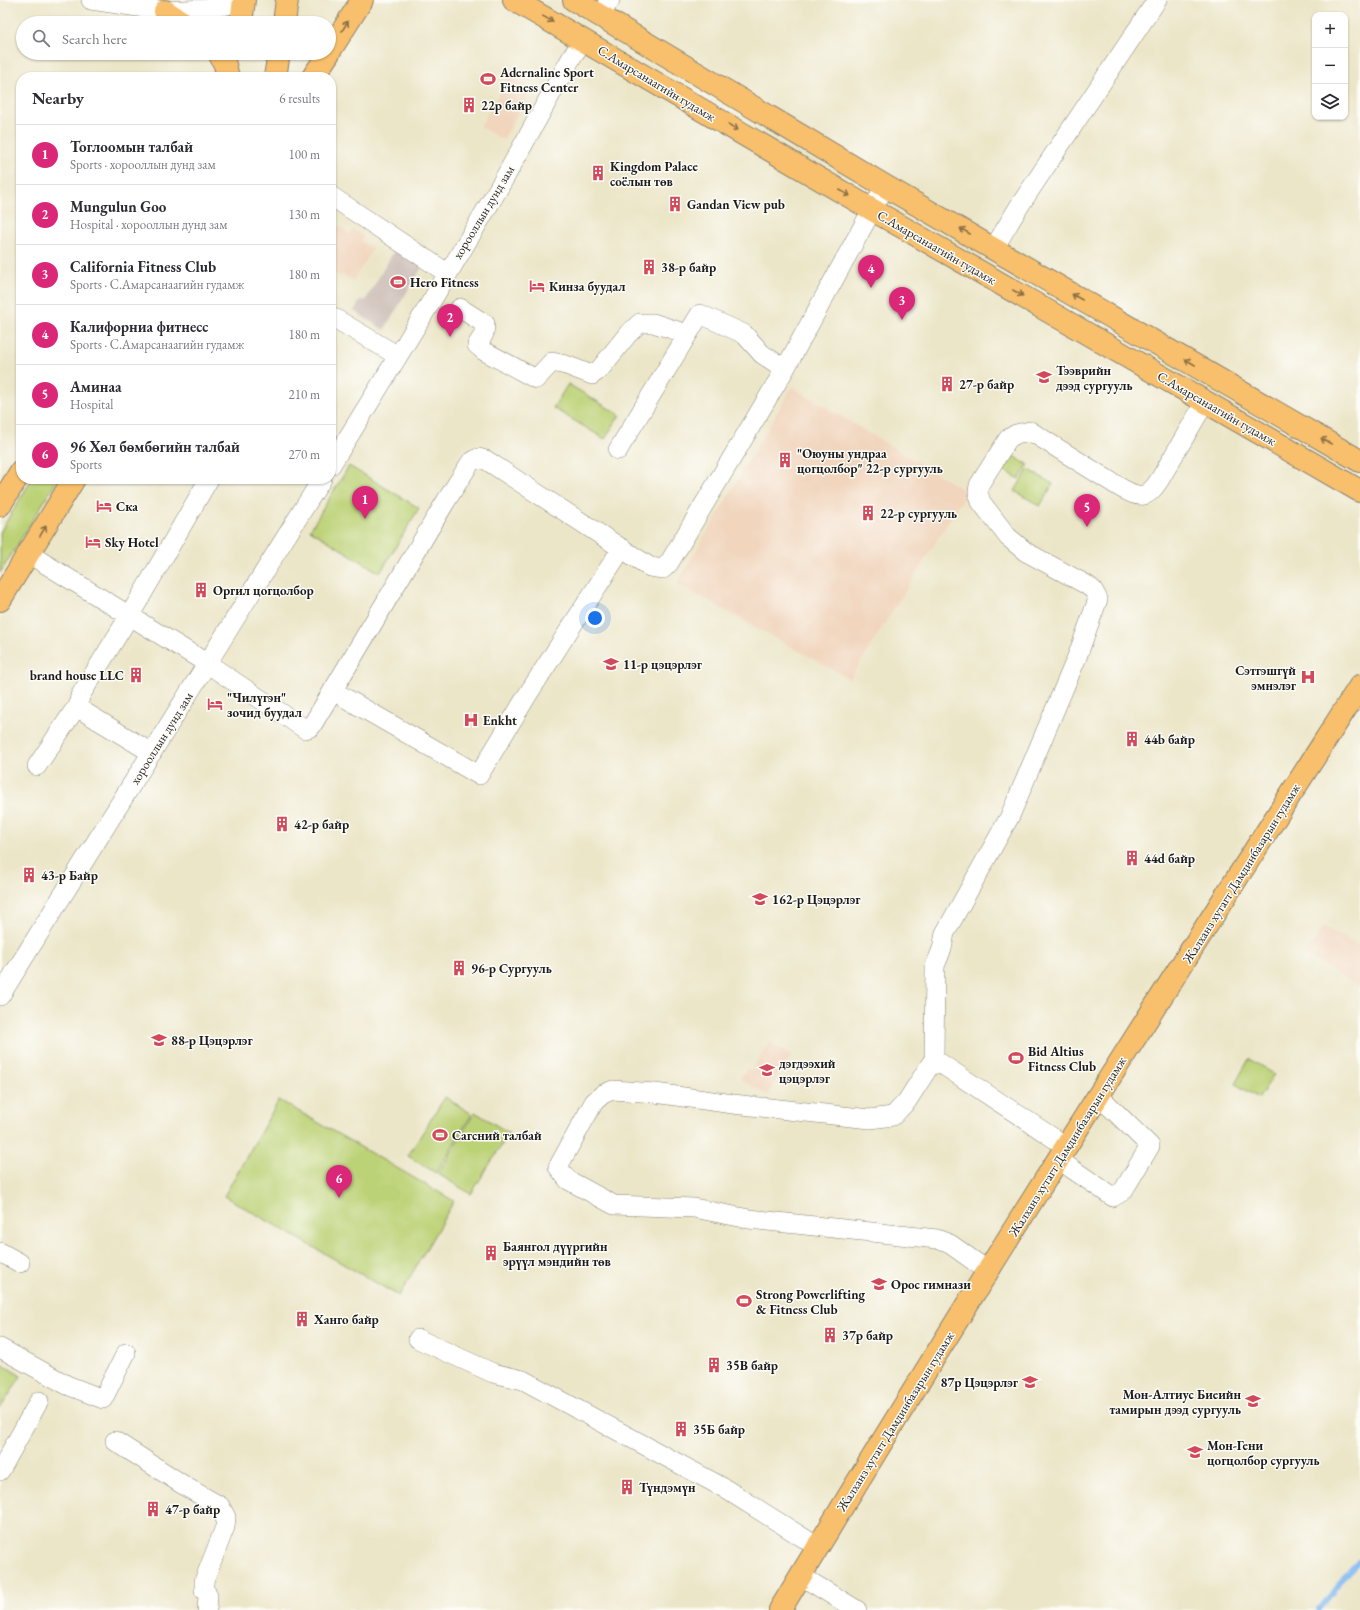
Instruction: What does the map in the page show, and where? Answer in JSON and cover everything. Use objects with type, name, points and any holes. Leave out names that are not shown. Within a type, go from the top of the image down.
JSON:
[{"type":"main road","points":[[285,16],[287,0]]},
{"type":"main road","points":[[336,42],[362,0]]},
{"type":"main road","name":"С.Амарсанаагийн гудамж","points":[[514,0],[871,209],[1360,491]]},
{"type":"main road","name":"С.Амарсанаагийн гудамж","points":[[574,0],[605,7],[885,186],[1360,461]]},
{"type":"main road","points":[[157,5],[174,16]]},
{"type":"main road","points":[[222,60],[227,72]]},
{"type":"main road","points":[[234,72],[236,60]]},
{"type":"main road","points":[[276,72],[278,60]]},
{"type":"main road","points":[[317,72],[325,60]]},
{"type":"main road","points":[[1205,402],[1218,378]]},
{"type":"main road","points":[[0,506],[16,479]]},
{"type":"main road","points":[[0,600],[71,484]]},
{"type":"main road","name":"Жалханз хутагт Дамдинбазарын гудамж","points":[[780,1610],[988,1271],[1360,686]]},
{"type":"street","points":[[91,0],[126,6],[157,5],[205,9],[245,6]]},
{"type":"street","points":[[994,248],[1025,198],[1157,0]]},
{"type":"street","name":"хорооллын дунд зам","points":[[336,457],[490,202],[573,55],[584,40]]},
{"type":"street","points":[[29,554],[208,664],[305,729],[311,727],[446,501],[470,463],[478,458],[486,460],[650,567],[663,569],[669,563],[785,369],[871,209],[885,186]]},
{"type":"street","points":[[336,199],[447,273]]},
{"type":"street","points":[[460,308],[485,324],[484,334],[477,345],[484,351],[536,379],[552,362],[566,365],[592,375],[600,369],[628,334],[640,323],[653,323],[687,334]]},
{"type":"street","points":[[618,450],[700,314],[744,334],[762,354],[785,369]]},
{"type":"street","points":[[336,319],[398,356]]},
{"type":"street","points":[[988,1271],[950,1244],[937,1239],[749,1219],[694,1208],[614,1205],[568,1180],[558,1167],[594,1102],[603,1094],[613,1090],[655,1093],[733,1104],[870,1119],[893,1116],[907,1101],[934,1059],[935,966],[942,949],[946,933],[1010,816],[1077,657],[1098,599],[1093,590],[1087,585],[1026,552],[1008,537],[981,502],[978,492],[979,485],[1008,439],[1016,434],[1030,431],[1121,488],[1143,496],[1152,491],[1160,479],[1205,402]]},
{"type":"street","points":[[37,766],[73,712],[78,708],[80,696],[130,615],[206,484]]},
{"type":"street","name":"хорооллын дунд зам","points":[[0,996],[7,971],[152,753],[319,484]]},
{"type":"street","points":[[333,691],[479,775],[528,694],[622,548]]},
{"type":"street","points":[[78,708],[152,753]]},
{"type":"street","points":[[934,1059],[1063,1153],[1113,1198],[1123,1191],[1150,1146],[1099,1096]]},
{"type":"street","points":[[0,1252],[20,1263]]},
{"type":"street","points":[[418,1339],[492,1373],[523,1380],[724,1488],[818,1547]]},
{"type":"street","points":[[0,1348],[67,1385],[102,1399],[126,1353]]},
{"type":"street","points":[[0,1470],[39,1401]]},
{"type":"street","points":[[115,1441],[188,1488],[220,1506],[226,1517],[225,1527],[204,1581],[204,1590],[208,1595],[207,1610]]},
{"type":"street","points":[[801,1576],[857,1610]]},
{"type":"shaded area","points":[[509,76],[532,89],[503,140],[480,127]]},
{"type":"shaded area","points":[[338,226],[350,234],[353,230],[363,236],[361,241],[373,249],[353,281],[342,274],[340,277],[336,274],[336,229]]},
{"type":"shaded area","points":[[394,251],[422,267],[384,330],[354,311],[361,299],[365,301]]},
{"type":"shaded area","points":[[792,387],[967,492],[850,679],[677,584]]},
{"type":"shaded area","points":[[1323,926],[1360,947],[1360,987],[1306,956]]},
{"type":"shaded area","name":"дэгдээхий цэцэрлэг","points":[[769,1042],[791,1056],[767,1095],[740,1079],[747,1069],[751,1071]]},
{"type":"green space","points":[[568,384],[620,415],[605,439],[553,408]]},
{"type":"green space","points":[[1013,456],[1028,465],[1019,479],[1004,470]]},
{"type":"green space","points":[[349,466],[419,508],[380,573],[310,530]]},
{"type":"green space","points":[[1028,469],[1053,484],[1040,506],[1015,491]]},
{"type":"green space","points":[[29,484],[55,484],[0,573],[0,532]]},
{"type":"green space","points":[[1249,1059],[1274,1074],[1259,1098],[1235,1084]]},
{"type":"green space","name":"Сагсний талбай","points":[[445,1097],[472,1114],[436,1173],[408,1156]]},
{"type":"green space","points":[[279,1100],[454,1201],[399,1296],[224,1196]]},
{"type":"green space","points":[[475,1112],[509,1133],[471,1194],[438,1174]]},
{"type":"green space","points":[[0,1363],[21,1376],[0,1409]]},
{"type":"waterway","points":[[1318,1610],[1338,1584],[1360,1562]]},
{"type":"place","name":"Adernaline Sport Fitness Center","points":[[488,79]]},
{"type":"place","name":"22р байр","points":[[469,105]]},
{"type":"place","name":"Kingdom Palace соёлын төв","points":[[598,173]]},
{"type":"place","name":"Gandan View pub","points":[[675,204]]},
{"type":"place","name":"38-р байр","points":[[649,267]]},
{"type":"place","name":"Hero Fitness","points":[[398,282]]},
{"type":"place","name":"Кинза буудал","points":[[537,286]]},
{"type":"place","name":"Калифорниа фитнесс","points":[[871,288]]},
{"type":"place","name":"California Fitness Club","points":[[902,320]]},
{"type":"place","name":"Mungulun Goo","points":[[450,337]]},
{"type":"place","name":"Тээврийн дээд сургууль","points":[[1044,377]]},
{"type":"place","name":"27-р байр","points":[[947,384]]},
{"type":"place","name":"\"Оюуны ундраа цогцолбор\" 22-р сургууль","points":[[785,460]]},
{"type":"place","name":"Ска","points":[[104,506]]},
{"type":"place","name":"22-р сургууль","points":[[868,513]]},
{"type":"place","name":"Тоглоомын талбай","points":[[365,519]]},
{"type":"place","name":"Аминаа","points":[[1087,527]]},
{"type":"place","name":"Sky Hotel","points":[[93,542]]},
{"type":"place","name":"Oргил цогцолбор","points":[[201,590]]},
{"type":"place","name":"11-р цэцэрлэг","points":[[611,664]]},
{"type":"place","name":"brand house LLC","points":[[136,675]]},
{"type":"place","name":"Сэтгэшгүй эмнэлэг","points":[[1308,677]]},
{"type":"place","name":"\"Чилүгэн\" зочид буудал","points":[[215,704]]},
{"type":"place","name":"Enkht","points":[[471,720]]},
{"type":"place","name":"44b байр","points":[[1132,739]]},
{"type":"place","name":"42-p байр","points":[[282,824]]},
{"type":"place","name":"44d байр","points":[[1132,858]]},
{"type":"place","name":"43-р Байр","points":[[29,875]]},
{"type":"place","name":"162-р Цэцэрлэг","points":[[760,899]]},
{"type":"place","name":"96-р Сургууль","points":[[459,968]]},
{"type":"place","name":"88-р Цэцэрлэг","points":[[159,1040]]},
{"type":"place","name":"Bid Altius Fitness Club","points":[[1016,1058]]},
{"type":"place","name":"дэгдээхий цэцэрлэг","points":[[767,1070]]},
{"type":"place","name":"Сагсний талбай","points":[[440,1135]]},
{"type":"place","name":"96 Хөл бөмбөгийн талбай","points":[[339,1198]]},
{"type":"place","name":"Баянгол дүүргийн эрүүл мэндийн төв","points":[[491,1253]]},
{"type":"place","name":"Орос гимнази","points":[[879,1284]]},
{"type":"place","name":"Strong Powerlifting & Fitness Club","points":[[744,1301]]},
{"type":"place","name":"Ханго байр","points":[[302,1319]]},
{"type":"place","name":"37р байр","points":[[830,1335]]},
{"type":"place","name":"35В байр","points":[[714,1365]]},
{"type":"place","name":"87р Цэцэрлэг","points":[[1030,1382]]},
{"type":"place","name":"Мон-Алтиус Биеийн тамирын дээд сургууль","points":[[1253,1401]]},
{"type":"place","name":"35Б байр","points":[[681,1429]]},
{"type":"place","name":"Мон-Гени цогцолбор сургууль","points":[[1195,1452]]},
{"type":"place","name":"Түндэмүн","points":[[627,1487]]},
{"type":"place","name":"47-р байр","points":[[153,1509]]}]
